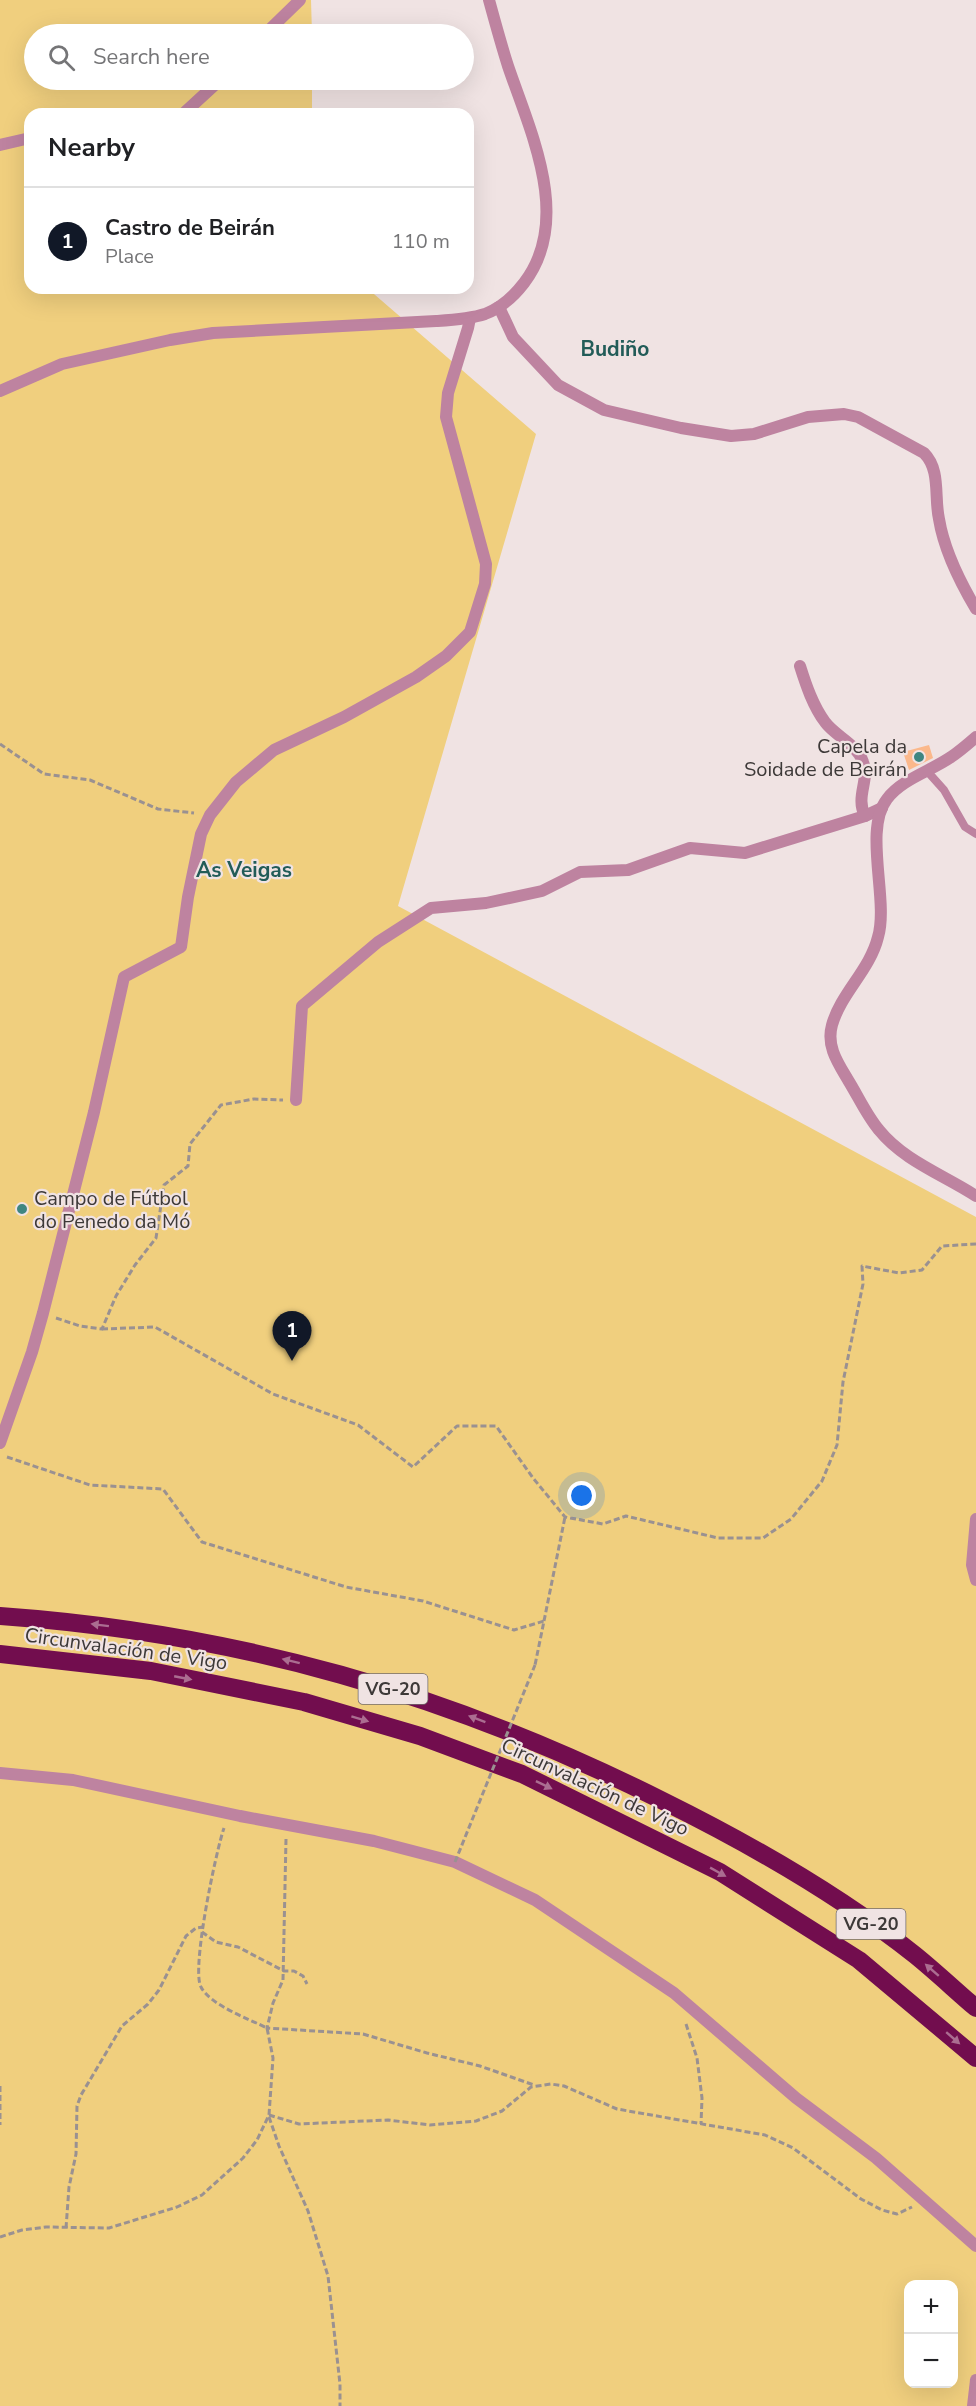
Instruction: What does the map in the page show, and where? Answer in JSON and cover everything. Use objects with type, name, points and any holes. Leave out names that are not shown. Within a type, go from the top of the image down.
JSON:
[{"type":"highway","name":"Circunvalación de Vigo","points":[[0,1616],[51,1619],[180,1637],[282,1659],[403,1692],[535,1741],[600,1769],[758,1850],[827,1893],[916,1956],[976,2008]]},
{"type":"highway","name":"Circunvalación de Vigo","points":[[0,1654],[151,1671],[304,1702],[420,1736],[522,1774],[720,1872],[859,1960],[976,2058]]},
{"type":"street","points":[[275,24],[300,0]]},
{"type":"street","points":[[0,392],[62,364],[170,340],[213,333],[470,318],[486,314],[499,307],[516,293],[529,276],[538,256],[544,233],[546,205],[544,175],[489,0]]},
{"type":"street","points":[[190,108],[209,90]]},
{"type":"street","points":[[0,145],[24,139]]},
{"type":"street","points":[[499,307],[513,337],[558,385],[604,410],[731,436],[754,434],[808,417],[844,414],[858,417],[924,453],[931,460],[939,520],[948,549],[965,591],[976,609]]},
{"type":"street","points":[[0,1443],[32,1352],[43,1313],[94,1112],[124,977],[181,946],[201,834],[210,815],[236,782],[274,750],[344,717],[416,677],[446,657],[470,632],[485,584],[486,564],[446,417],[448,393],[470,318]]},
{"type":"street","points":[[800,666],[806,686],[825,722],[859,754],[864,763],[865,773],[859,805],[865,816]]},
{"type":"street","points":[[976,737],[951,757],[902,786],[887,799],[882,808],[877,857],[882,920],[878,939],[871,956],[841,1005],[832,1026],[831,1044],[837,1062],[879,1131],[911,1159],[976,1196]]},
{"type":"street","points":[[297,1100],[302,1006],[378,942],[431,908],[486,903],[542,891],[580,872],[628,870],[690,848],[746,853],[865,816],[882,808]]},
{"type":"street","points":[[976,1520],[972,1564],[976,1580]]},
{"type":"street","points":[[0,1773],[73,1779],[229,1814],[374,1841],[454,1862],[535,1900],[688,2004],[796,2098],[876,2158],[976,2246]]},
{"type":"street","points":[[974,2406],[976,2380]]},
{"type":"lane","points":[[927,771],[948,796],[965,827],[976,834]]},
{"type":"path","points":[[0,744],[44,774],[90,780],[158,809],[210,815]]},
{"type":"path","points":[[102,1329],[116,1296],[135,1265],[156,1238],[164,1185],[188,1166],[190,1144],[221,1105],[254,1100],[297,1100]]},
{"type":"path","points":[[43,1313],[80,1326],[102,1329],[155,1327],[273,1394],[358,1425],[413,1467],[457,1426],[496,1426],[533,1478],[565,1517],[603,1524],[626,1516],[718,1538],[763,1538],[791,1519],[822,1481],[837,1445],[845,1372],[863,1284],[862,1266],[899,1273],[922,1270],[942,1246],[976,1244]]},
{"type":"path","points":[[0,1455],[90,1485],[163,1490],[202,1542],[346,1587],[423,1601],[514,1630],[544,1621]]},
{"type":"path","points":[[454,1862],[535,1665],[565,1517]]},
{"type":"path","points":[[229,1814],[219,1843],[202,1932],[198,1979],[201,1987],[220,2004],[267,2028],[363,2034],[480,2066],[536,2086]]},
{"type":"path","points":[[0,2237],[22,2230],[46,2227],[109,2228],[177,2207],[202,2195],[257,2140],[269,2115],[273,2058],[267,2028],[284,1971],[286,1825]]},
{"type":"path","points":[[66,2228],[69,2187],[76,2154],[77,2106],[81,2095],[122,2026],[148,2004],[159,1990],[186,1936],[196,1928],[203,1927]]},
{"type":"path","points":[[202,1932],[216,1942],[238,1947],[284,1971],[294,1971],[303,1977],[307,1984]]},
{"type":"path","points":[[688,2004],[686,2024],[697,2058],[702,2098],[701,2124]]},
{"type":"path","points":[[269,2115],[298,2124],[388,2120],[430,2125],[476,2121],[502,2111],[522,2094],[536,2086],[551,2084],[564,2086],[617,2109],[748,2131],[777,2140],[793,2148],[861,2199],[882,2210],[897,2214],[911,2208],[921,2198]]},
{"type":"path","points":[[0,2086],[0,2125]]},
{"type":"path","points":[[269,2115],[279,2146],[308,2211],[328,2276],[340,2384],[340,2406]]},
{"type":"shaded area","points":[[0,0],[311,0],[312,24],[24,24],[24,90],[312,90],[312,108],[24,108],[24,294],[374,294],[536,434],[398,906],[976,1217],[976,2406],[0,2406]]},
{"type":"building","name":"Capela da Soidade de Beirán","points":[[929,745],[933,758],[909,770],[903,752]]},
{"type":"place","name":"Capela da Soidade de Beirán","points":[[919,757]]},
{"type":"place","name":"Campo de Fútbol do Penedo da Mó","points":[[22,1209]]},
{"type":"place","name":"Castro de Beirán","points":[[292,1361]]},
{"type":"district","name":"Budiño","points":[[615,349]]},
{"type":"district","name":"As Veigas","points":[[244,870]]}]
